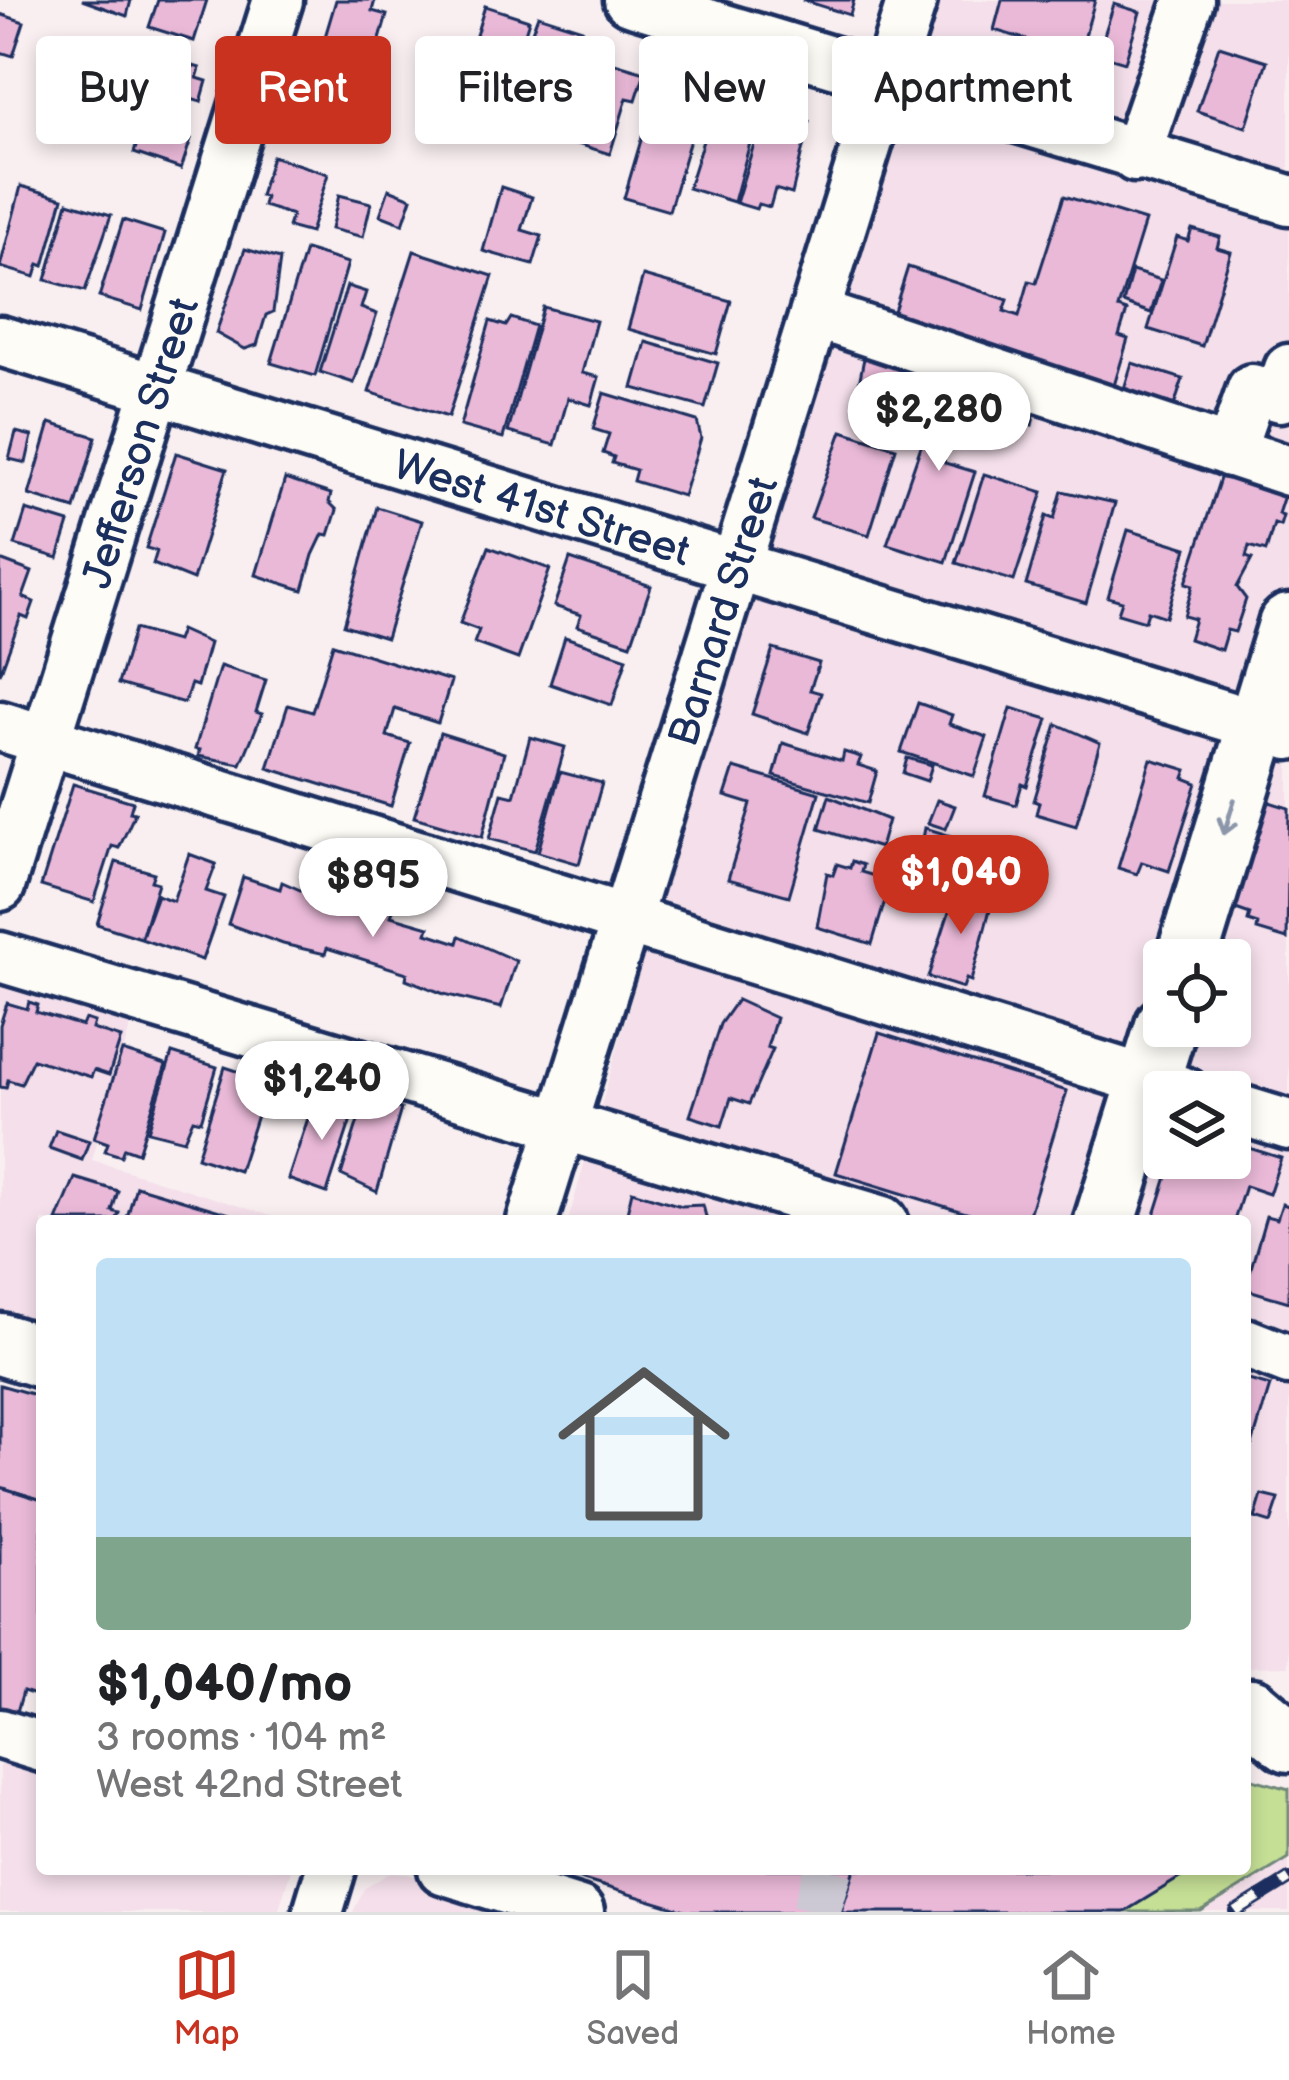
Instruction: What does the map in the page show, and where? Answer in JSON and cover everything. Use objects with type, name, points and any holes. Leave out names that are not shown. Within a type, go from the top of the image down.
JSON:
[{"type":"main road","points":[[1194,939],[1273,729],[1289,625]]},
{"type":"main road","points":[[1108,1215],[1166,1066]]},
{"type":"main road","points":[[0,1344],[36,1355]]},
{"type":"street","name":"Jefferson Street","points":[[0,886],[278,0]]},
{"type":"street","points":[[629,0],[832,63]]},
{"type":"street","name":"Barnard Street","points":[[901,36],[912,0]]},
{"type":"street","points":[[1135,157],[1189,0]]},
{"type":"street","name":"Barnard Street","points":[[534,1215],[868,144]]},
{"type":"street","points":[[1093,144],[1289,200]]},
{"type":"street","points":[[816,314],[1289,471]]},
{"type":"street","name":"West 41st Street","points":[[0,341],[736,570],[1273,729]]},
{"type":"street","points":[[1230,452],[1252,389],[1280,397],[1289,369]]},
{"type":"street","points":[[0,726],[626,920],[1166,1066]]},
{"type":"street","points":[[0,957],[863,1215]]},
{"type":"street","points":[[1251,1113],[1289,1125]]},
{"type":"street","points":[[1251,1345],[1289,1360]]},
{"type":"street","points":[[0,1734],[36,1745]]},
{"type":"street","points":[[318,1912],[329,1875]]},
{"type":"street","points":[[461,1875],[579,1912]]},
{"type":"shaded area","points":[[917,0],[1289,0],[1289,1666],[1251,1667],[1251,1215],[570,1215],[876,144],[1114,144],[1114,36],[907,36]]},
{"type":"shaded area","points":[[0,973],[134,1014],[92,1160],[268,1215],[36,1215],[36,1321],[0,1310]]},
{"type":"shaded area","points":[[0,1751],[36,1763],[36,1875],[289,1875],[278,1912],[0,1912]]},
{"type":"shaded area","points":[[1289,1858],[1289,1912],[1201,1912]]},
{"type":"shaded area","points":[[387,1875],[409,1875],[528,1912],[353,1912],[365,1888]]},
{"type":"green space","points":[[1251,1779],[1289,1789],[1289,1858],[1201,1912],[1124,1912],[1184,1875],[1251,1875]]},
{"type":"building","points":[[82,0],[131,0],[127,16]]},
{"type":"building","points":[[158,0],[207,0],[194,41],[191,36],[149,27]]},
{"type":"building","points":[[336,0],[375,0],[372,11],[387,15],[381,36],[325,36]]},
{"type":"building","points":[[802,0],[854,0],[850,15]]},
{"type":"building","points":[[1002,0],[1095,0],[1085,36],[1014,36],[994,30]]},
{"type":"building","points":[[1114,4],[1140,12],[1125,62],[1114,59],[1114,36],[1104,36]]},
{"type":"building","points":[[485,6],[529,20],[524,36],[476,36]]},
{"type":"building","points":[[0,14],[24,22],[13,56],[0,52]]},
{"type":"building","points":[[538,15],[582,29],[580,36],[530,36]]},
{"type":"building","points":[[1219,46],[1267,61],[1246,127],[1197,111]]},
{"type":"building","points":[[615,63],[639,70],[636,100],[627,98],[615,138]]},
{"type":"building","points":[[191,65],[200,68],[197,78],[207,81],[201,102],[191,99]]},
{"type":"building","points":[[137,144],[189,144],[181,169],[134,153]]},
{"type":"building","points":[[577,144],[613,144],[610,154]]},
{"type":"building","points":[[640,144],[689,144],[669,211],[624,198]]},
{"type":"building","points":[[702,144],[750,144],[734,202],[688,188]]},
{"type":"building","points":[[754,144],[804,144],[792,194],[775,189],[770,207],[758,204],[756,209],[736,203]]},
{"type":"building","points":[[272,156],[328,174],[310,233],[288,227],[292,215],[263,206],[265,197],[260,196]]},
{"type":"building","points":[[21,186],[63,198],[44,266],[39,264],[35,277],[0,267]]},
{"type":"building","points":[[501,187],[532,197],[522,230],[542,236],[533,265],[483,251]]},
{"type":"building","points":[[389,189],[412,198],[403,224],[380,215]]},
{"type":"building","points":[[339,195],[371,203],[363,237],[331,229]]},
{"type":"building","points":[[1064,196],[1145,221],[1118,308],[1127,311],[1119,336],[1128,339],[1110,399],[888,330],[908,267],[1008,300],[1004,311],[1019,316],[1029,281],[1036,283]]},
{"type":"building","points":[[68,202],[111,215],[85,291],[46,280]]},
{"type":"building","points":[[123,220],[165,233],[142,310],[99,297]]},
{"type":"building","points":[[1192,229],[1220,237],[1217,248],[1231,252],[1202,346],[1148,329],[1177,237],[1188,241]]},
{"type":"building","points":[[245,249],[280,259],[273,312],[266,315],[257,345],[245,349],[216,333]]},
{"type":"building","points":[[305,250],[348,263],[315,376],[271,363]]},
{"type":"building","points":[[414,251],[493,276],[448,417],[369,392]]},
{"type":"building","points":[[1132,271],[1161,280],[1151,313],[1123,303]]},
{"type":"building","points":[[643,276],[731,301],[716,354],[628,329]]},
{"type":"building","points":[[347,286],[366,292],[361,308],[377,314],[354,383],[320,372]]},
{"type":"building","points":[[543,307],[596,321],[582,373],[599,377],[591,405],[568,398],[555,445],[508,432]]},
{"type":"building","points":[[511,318],[535,326],[503,438],[460,426],[490,321],[506,326]]},
{"type":"building","points":[[646,342],[718,363],[705,408],[633,388]]},
{"type":"building","points":[[864,358],[910,367],[900,413],[855,404]]},
{"type":"building","points":[[1132,363],[1183,379],[1171,415],[1121,399]]},
{"type":"building","points":[[938,373],[1007,396],[1002,410],[989,405],[986,416],[959,407],[943,457],[945,463],[975,472],[946,562],[887,544],[937,400],[930,398]]},
{"type":"building","points":[[604,393],[697,421],[701,438],[683,496],[633,481],[636,470],[612,463],[614,457],[603,453],[609,434],[593,429]]},
{"type":"building","points":[[1010,396],[1037,404],[1032,425],[1004,416]]},
{"type":"building","points":[[50,423],[96,437],[75,509],[29,495]]},
{"type":"building","points":[[842,431],[896,448],[869,535],[811,518]]},
{"type":"building","points":[[16,432],[32,436],[26,463],[9,459]]},
{"type":"building","points":[[176,453],[227,469],[193,580],[153,564],[157,551],[146,548]]},
{"type":"building","points":[[1225,463],[1288,483],[1278,514],[1283,516],[1280,526],[1274,524],[1266,551],[1249,546],[1246,557],[1252,559],[1237,587],[1246,599],[1235,632],[1227,630],[1221,650],[1189,639],[1195,619],[1184,616],[1193,585],[1186,583]]},
{"type":"building","points":[[984,474],[1043,492],[1014,581],[956,563]]},
{"type":"building","points":[[285,479],[331,494],[329,502],[337,510],[329,535],[323,534],[313,555],[303,590],[256,575]]},
{"type":"building","points":[[1062,491],[1115,503],[1086,603],[1026,585],[1046,516],[1054,519]]},
{"type":"building","points":[[377,507],[422,521],[386,638],[344,625]]},
{"type":"building","points":[[26,510],[69,523],[58,558],[15,545]]},
{"type":"building","points":[[1128,530],[1187,548],[1166,617],[1148,611],[1145,621],[1118,613],[1122,601],[1108,597]]},
{"type":"building","points":[[489,547],[550,569],[518,659],[474,643],[479,630],[460,623]]},
{"type":"building","points":[[570,559],[651,586],[631,644],[577,626],[581,615],[554,606]]},
{"type":"building","points":[[0,560],[32,572],[23,597],[34,602],[28,619],[21,616],[0,674]]},
{"type":"building","points":[[134,629],[176,641],[180,630],[209,643],[197,686],[191,684],[184,703],[118,684]]},
{"type":"building","points":[[565,637],[627,658],[612,705],[550,684]]},
{"type":"building","points":[[333,644],[451,681],[438,723],[395,709],[387,736],[410,743],[391,806],[268,768],[288,705],[312,712]]},
{"type":"building","points":[[773,649],[819,663],[810,690],[821,693],[808,733],[752,714]]},
{"type":"building","points":[[220,666],[266,680],[256,712],[262,714],[241,764],[198,756],[200,750],[195,749]]},
{"type":"building","points":[[918,703],[952,715],[949,724],[987,737],[974,776],[901,752]]},
{"type":"building","points":[[1011,708],[1048,719],[1027,786],[1022,784],[1016,805],[985,796]]},
{"type":"building","points":[[1057,724],[1100,743],[1076,826],[1036,814],[1039,803],[1034,801]]},
{"type":"building","points":[[440,733],[504,753],[482,837],[414,817]]},
{"type":"building","points":[[530,737],[565,747],[535,851],[489,839],[502,793],[514,796]]},
{"type":"building","points":[[783,743],[842,761],[844,752],[861,757],[858,765],[877,771],[868,803],[774,776]]},
{"type":"building","points":[[907,758],[932,765],[927,781],[903,773]]},
{"type":"building","points":[[1151,759],[1187,770],[1184,778],[1197,783],[1169,871],[1142,862],[1137,874],[1118,868]]},
{"type":"building","points":[[734,768],[819,793],[789,896],[728,879],[751,804],[725,796]]},
{"type":"building","points":[[560,772],[602,783],[579,864],[538,852]]},
{"type":"building","points":[[73,784],[133,802],[130,812],[135,813],[119,848],[112,846],[94,902],[41,886]]},
{"type":"building","points":[[829,796],[888,820],[880,848],[819,829]]},
{"type":"building","points":[[937,800],[955,806],[946,829],[928,823]]},
{"type":"building","points":[[1266,801],[1289,808],[1287,939],[1257,930],[1258,924],[1248,921],[1250,914],[1233,908]]},
{"type":"building","points":[[925,828],[974,843],[963,876],[947,870],[937,901],[913,893]]},
{"type":"building","points":[[189,854],[216,864],[206,891],[224,897],[202,960],[141,939],[157,895],[173,901]]},
{"type":"building","points":[[852,861],[863,865],[861,872],[891,881],[872,944],[817,927],[827,873],[833,875],[837,864],[850,868]]},
{"type":"building","points":[[116,862],[154,873],[151,881],[158,883],[141,938],[97,924]]},
{"type":"building","points":[[243,877],[280,889],[282,882],[332,904],[334,898],[370,910],[372,902],[394,909],[391,916],[429,927],[427,933],[458,943],[460,936],[516,961],[501,1008],[444,994],[406,979],[407,973],[327,948],[325,954],[283,944],[228,924]]},
{"type":"building","points":[[952,885],[993,898],[971,981],[966,979],[963,988],[928,977],[952,903],[946,901]]},
{"type":"building","points":[[737,1000],[776,1018],[767,1047],[773,1049],[749,1104],[731,1098],[722,1126],[690,1116],[720,1024]]},
{"type":"building","points":[[29,1002],[38,1005],[36,1012],[82,1026],[85,1019],[94,1022],[92,1029],[121,1038],[109,1075],[94,1070],[91,1077],[33,1059],[21,1084],[8,1080],[6,1088],[0,1087],[0,1025],[7,1003],[27,1009]]},
{"type":"building","points":[[879,1033],[1067,1091],[1029,1215],[972,1215],[836,1173]]},
{"type":"building","points":[[122,1051],[166,1065],[138,1153],[124,1148],[121,1156],[105,1151],[108,1143],[94,1138]]},
{"type":"building","points":[[172,1053],[217,1067],[201,1121],[193,1119],[184,1140],[148,1131]]},
{"type":"building","points":[[225,1067],[268,1081],[239,1171],[197,1157]]},
{"type":"building","points":[[316,1094],[355,1107],[327,1193],[288,1179]]},
{"type":"building","points":[[365,1098],[401,1109],[377,1192],[341,1175]]},
{"type":"building","points":[[56,1130],[89,1141],[82,1160],[49,1148]]},
{"type":"building","points":[[1251,1149],[1281,1158],[1269,1194],[1245,1186],[1236,1215],[1155,1215],[1166,1179],[1251,1179]]},
{"type":"building","points":[[75,1178],[118,1191],[112,1211],[118,1215],[60,1215]]},
{"type":"building","points":[[136,1186],[233,1215],[128,1215]]},
{"type":"building","points":[[632,1191],[681,1206],[703,1205],[706,1215],[626,1215]]},
{"type":"building","points":[[1282,1204],[1289,1206],[1289,1302],[1251,1291],[1251,1268],[1266,1216],[1277,1219]]},
{"type":"building","points":[[1251,1381],[1270,1386],[1251,1448]]},
{"type":"building","points":[[0,1385],[36,1395],[36,1498],[0,1487]]},
{"type":"building","points":[[0,1487],[36,1498],[36,1695],[23,1691],[17,1712],[0,1707]]},
{"type":"building","points":[[1262,1495],[1279,1499],[1271,1523],[1255,1518]]},
{"type":"building","points":[[567,1875],[853,1875],[841,1912],[688,1912]]},
{"type":"building","points":[[853,1875],[1184,1875],[1124,1912],[841,1912]]},
{"type":"tunnel","points":[[816,1912],[827,1875]]},
{"type":"railway","points":[[1236,1912],[1289,1879]]}]
